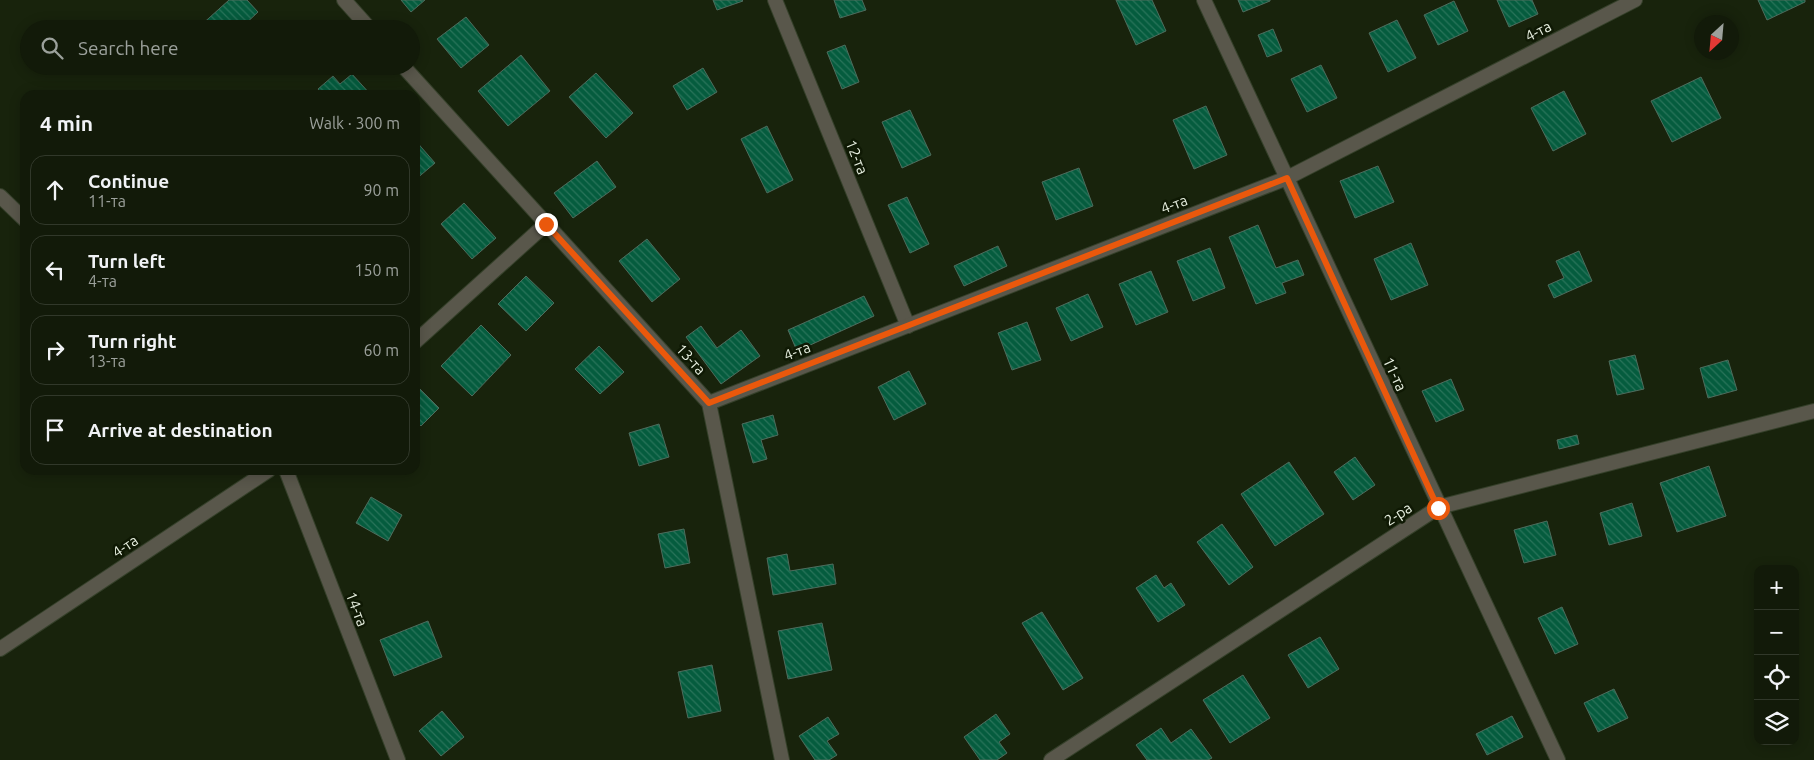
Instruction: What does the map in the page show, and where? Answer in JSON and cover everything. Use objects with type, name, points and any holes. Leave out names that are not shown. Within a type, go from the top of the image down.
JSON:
[{"type":"street","points":[[344,0],[362,20]]},
{"type":"street","name":"12-та","points":[[775,0],[908,326]]},
{"type":"street","name":"11-та","points":[[1204,0],[1438,508],[1558,760]]},
{"type":"street","name":"4-та","points":[[709,403],[1287,178],[1635,0]]},
{"type":"street","name":"13-та","points":[[412,75],[709,403]]},
{"type":"street","points":[[0,196],[20,215]]},
{"type":"street","points":[[420,337],[546,224]]},
{"type":"street","points":[[709,403],[782,760]]},
{"type":"street","name":"2-ра","points":[[1051,760],[1438,508],[1814,412]]},
{"type":"street","name":"4-та","points":[[0,649],[261,475]]},
{"type":"street","name":"14-та","points":[[288,475],[398,760]]},
{"type":"building","points":[[229,0],[247,0],[258,12],[250,20],[207,20]]},
{"type":"building","points":[[401,0],[425,0],[411,12]]},
{"type":"building","points":[[713,0],[742,0],[743,1],[717,10]]},
{"type":"building","points":[[834,0],[862,0],[866,10],[840,18]]},
{"type":"building","points":[[1116,0],[1152,0],[1166,31],[1136,45]]},
{"type":"building","points":[[1238,0],[1270,0],[1270,1],[1243,12]]},
{"type":"building","points":[[1497,0],[1532,0],[1538,14],[1509,27]]},
{"type":"building","points":[[1758,0],[1805,0],[1805,2],[1767,20]]},
{"type":"building","points":[[1454,1],[1468,31],[1438,45],[1424,15]]},
{"type":"building","points":[[466,17],[489,45],[461,68],[437,39]]},
{"type":"building","points":[[1397,20],[1416,58],[1388,72],[1369,33]]},
{"type":"building","points":[[1273,29],[1282,51],[1267,57],[1258,35]]},
{"type":"building","points":[[845,45],[859,82],[842,89],[827,52]]},
{"type":"building","points":[[521,55],[550,91],[508,126],[478,91]]},
{"type":"building","points":[[1321,65],[1337,98],[1307,112],[1291,79]]},
{"type":"building","points":[[703,68],[717,92],[687,110],[673,86]]},
{"type":"building","points":[[596,73],[633,113],[606,138],[569,97]]},
{"type":"building","points":[[353,75],[366,90],[318,89],[333,76],[340,84]]},
{"type":"building","points":[[1701,77],[1721,118],[1672,142],[1651,101]]},
{"type":"building","points":[[1564,91],[1586,134],[1553,151],[1531,108]]},
{"type":"building","points":[[1206,106],[1227,155],[1194,169],[1173,120]]},
{"type":"building","points":[[910,110],[931,155],[902,168],[882,122]]},
{"type":"building","points":[[767,126],[793,180],[767,193],[741,139]]},
{"type":"building","points":[[420,146],[435,163],[420,176]]},
{"type":"building","points":[[597,161],[616,187],[573,218],[554,193]]},
{"type":"building","points":[[1378,166],[1394,202],[1355,218],[1340,181]]},
{"type":"building","points":[[1079,168],[1093,206],[1056,220],[1042,182]]},
{"type":"building","points":[[907,197],[929,244],[910,253],[888,205]]},
{"type":"building","points":[[464,203],[496,238],[472,259],[441,224]]},
{"type":"building","points":[[1258,225],[1276,268],[1298,260],[1304,275],[1282,283],[1286,293],[1256,304],[1229,237]]},
{"type":"building","points":[[647,239],[680,279],[652,302],[619,261]]},
{"type":"building","points":[[1411,243],[1428,285],[1391,300],[1374,259]]},
{"type":"building","points":[[998,246],[1007,266],[964,286],[954,266]]},
{"type":"building","points":[[1210,248],[1225,288],[1193,301],[1177,261]]},
{"type":"building","points":[[1579,251],[1592,281],[1554,298],[1548,285],[1564,278],[1556,261]]},
{"type":"building","points":[[1151,271],[1168,312],[1136,325],[1119,284]]},
{"type":"building","points":[[526,276],[554,303],[526,331],[498,304]]},
{"type":"building","points":[[1088,294],[1103,327],[1071,341],[1056,308]]},
{"type":"building","points":[[864,296],[874,316],[797,351],[788,330]]},
{"type":"building","points":[[1027,322],[1041,360],[1012,370],[998,333]]},
{"type":"building","points":[[481,325],[511,355],[472,396],[441,366]]},
{"type":"building","points":[[701,326],[717,348],[741,330],[760,356],[721,384],[686,337]]},
{"type":"building","points":[[599,346],[624,372],[600,394],[575,369]]},
{"type":"building","points":[[1635,355],[1644,389],[1617,395],[1609,361]]},
{"type":"building","points":[[1728,360],[1737,390],[1708,398],[1700,368]]},
{"type":"building","points":[[909,371],[926,404],[894,420],[878,387]]},
{"type":"building","points":[[1451,379],[1464,410],[1436,422],[1422,391]]},
{"type":"building","points":[[420,389],[439,408],[420,425]]},
{"type":"building","points":[[773,415],[778,435],[761,440],[767,459],[753,463],[742,424]]},
{"type":"building","points":[[659,424],[669,457],[639,466],[629,433]]},
{"type":"building","points":[[1577,435],[1579,444],[1559,449],[1557,440]]},
{"type":"building","points":[[1355,457],[1375,485],[1353,500],[1334,472]]},
{"type":"building","points":[[1289,462],[1324,514],[1275,546],[1241,494]]},
{"type":"building","points":[[1709,466],[1726,516],[1677,532],[1660,483]]},
{"type":"building","points":[[371,497],[402,515],[388,541],[356,523]]},
{"type":"building","points":[[1632,503],[1642,536],[1609,545],[1600,513]]},
{"type":"building","points":[[1547,521],[1556,555],[1524,563],[1514,530]]},
{"type":"building","points":[[1222,524],[1253,567],[1229,585],[1197,542]]},
{"type":"building","points":[[684,529],[690,563],[665,568],[658,534]]},
{"type":"building","points":[[787,554],[790,571],[833,564],[836,584],[773,595],[767,558]]},
{"type":"building","points":[[1156,575],[1164,588],[1171,583],[1185,605],[1158,622],[1136,588]]},
{"type":"building","points":[[1562,607],[1578,644],[1555,654],[1538,618]]},
{"type":"building","points":[[1042,612],[1083,678],[1063,690],[1022,623]]},
{"type":"building","points":[[428,621],[442,657],[394,676],[380,640]]},
{"type":"building","points":[[822,623],[832,670],[788,679],[778,631]]},
{"type":"building","points":[[1320,637],[1339,669],[1308,688],[1288,655]]},
{"type":"building","points":[[712,665],[721,711],[688,718],[678,672]]},
{"type":"building","points":[[1243,675],[1270,718],[1230,743],[1203,700]]},
{"type":"building","points":[[1614,689],[1628,718],[1598,732],[1584,703]]},
{"type":"building","points":[[442,711],[464,737],[441,756],[419,731]]},
{"type":"building","points":[[996,714],[1010,734],[999,742],[1007,753],[997,760],[980,760],[964,737]]},
{"type":"building","points":[[1512,716],[1523,737],[1487,755],[1476,734]]},
{"type":"building","points":[[828,717],[839,734],[827,741],[837,755],[829,760],[815,760],[799,736]]},
{"type":"building","points":[[1161,728],[1171,743],[1191,729],[1212,758],[1208,760],[1147,760],[1136,745]]},
{"type":"route","points":[[546,224],[709,403],[1287,178],[1438,508]]}]
